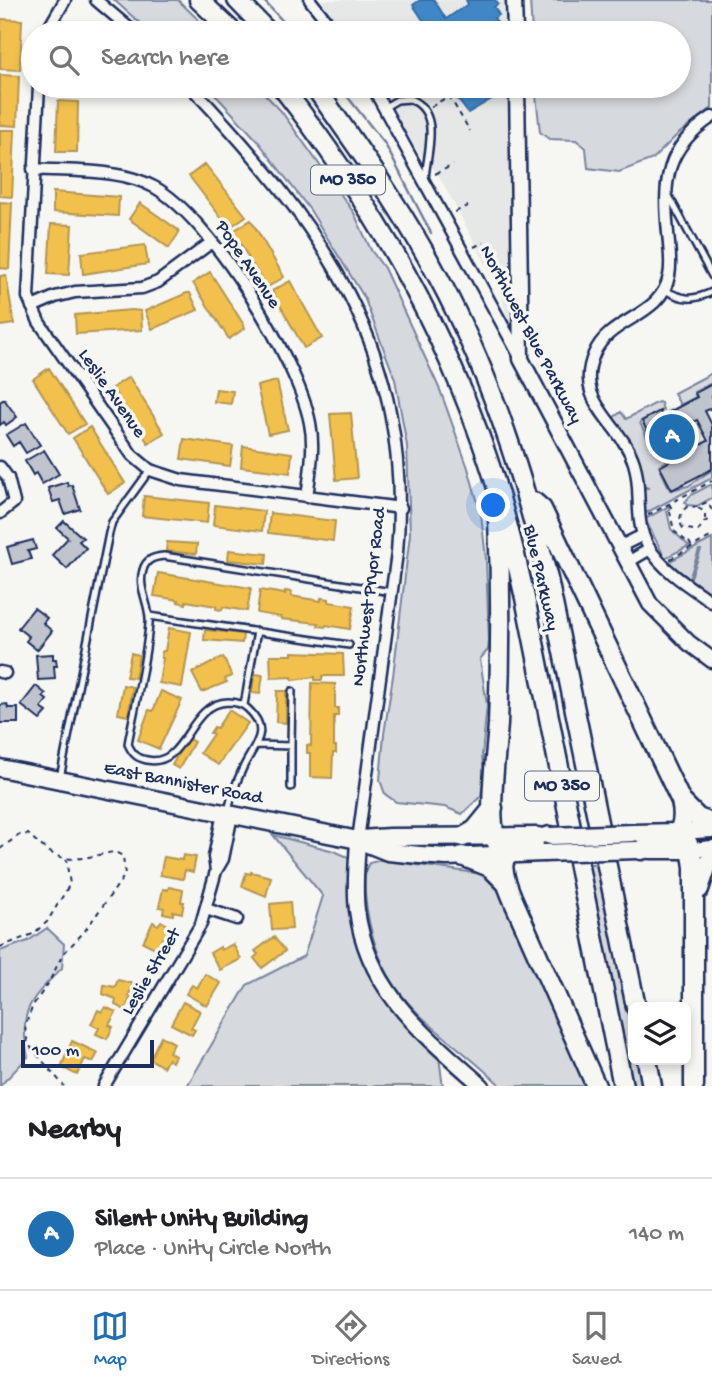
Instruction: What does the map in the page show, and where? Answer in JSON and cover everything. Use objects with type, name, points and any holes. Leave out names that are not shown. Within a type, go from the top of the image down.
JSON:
[{"type":"highway","points":[[199,0],[221,21]]},
{"type":"highway","points":[[237,0],[257,21]]},
{"type":"highway","name":"Blue Parkway","points":[[290,98],[364,203],[409,278],[459,383],[497,487],[524,598],[623,1086]]},
{"type":"highway","name":"Blue Parkway","points":[[322,98],[386,188],[426,255],[456,311],[504,425],[527,495],[548,579],[635,1002]]},
{"type":"highway","points":[[497,487],[501,597],[493,808],[495,836],[498,846],[506,855]]},
{"type":"highway","points":[[527,495],[542,509],[681,801],[698,818],[712,823]]},
{"type":"highway","points":[[637,844],[661,845],[670,841],[683,821],[681,801]]},
{"type":"highway","points":[[463,837],[475,830],[493,808]]},
{"type":"highway","points":[[678,832],[692,850],[694,1086]]},
{"type":"highway","points":[[547,844],[520,845],[506,855],[503,864],[506,883],[596,1086]]},
{"type":"highway","points":[[462,856],[489,867],[506,883]]},
{"type":"highway","points":[[694,902],[707,865],[712,860]]},
{"type":"highway","points":[[648,1065],[652,1086]]},
{"type":"main road","name":"East Bannister Road","points":[[0,768],[358,839],[388,852],[462,856],[506,855]]},
{"type":"main road","name":"East Bannister Road","points":[[358,839],[495,836],[547,844],[637,844],[692,850]]},
{"type":"street","points":[[53,21],[65,0]]},
{"type":"street","points":[[96,0],[121,21]]},
{"type":"street","points":[[310,0],[326,21]]},
{"type":"street","points":[[514,0],[515,21]]},
{"type":"street","name":"Leslie Avenue","points":[[38,98],[26,289],[39,323],[132,455],[150,470],[181,480],[401,508]]},
{"type":"street","name":"Northwest Pryor Road","points":[[201,98],[244,143],[322,247],[350,294],[385,385],[397,443],[401,508],[358,839],[357,909],[364,944],[376,972],[401,1010],[482,1086]]},
{"type":"street","name":"Northwest Blue Parkway","points":[[379,98],[650,604],[689,643],[712,660]]},
{"type":"street","points":[[517,98],[521,359]]},
{"type":"street","points":[[712,117],[678,148],[670,165],[666,190],[670,258],[665,290],[642,313],[602,339],[595,351],[589,374],[589,387],[596,405],[634,461],[643,535],[650,549],[668,569],[712,602]]},
{"type":"street","name":"Pope Avenue","points":[[33,169],[114,174],[153,186],[189,213],[212,242],[285,354],[300,386],[311,424],[313,449],[307,497]]},
{"type":"street","points":[[32,307],[75,292],[142,288],[158,282],[212,242]]},
{"type":"street","points":[[0,467],[8,478],[14,502],[0,513]]},
{"type":"street","points":[[619,547],[643,535]]},
{"type":"street","points":[[628,562],[650,549]]},
{"type":"street","name":"Leslie Street","points":[[104,1086],[201,924],[216,871],[214,857],[227,814]]},
{"type":"street","points":[[678,832],[712,830]]},
{"type":"street","points":[[692,850],[712,848]]},
{"type":"street","points":[[206,909],[237,919]]},
{"type":"lane","points":[[385,107],[397,100],[410,99],[418,104],[426,115],[431,135],[425,180]]},
{"type":"lane","points":[[666,190],[712,276]]},
{"type":"lane","points":[[665,290],[690,300],[710,293],[712,301]]},
{"type":"lane","points":[[60,781],[112,522],[150,470]]},
{"type":"lane","points":[[227,814],[235,786],[260,734],[258,720],[244,705],[229,702],[215,704],[204,711],[172,755],[166,758],[146,760],[134,755],[128,744],[149,616],[141,588],[143,569],[152,558],[164,556],[392,593]]},
{"type":"lane","points":[[149,616],[349,645]]},
{"type":"lane","points":[[244,705],[257,631]]},
{"type":"lane","points":[[291,787],[292,691]]},
{"type":"lane","points":[[257,745],[292,746]]},
{"type":"path","points":[[429,108],[445,98]]},
{"type":"path","points":[[449,98],[470,131]]},
{"type":"path","points":[[435,174],[453,165]]},
{"type":"path","points":[[455,212],[468,206]]},
{"type":"path","points":[[474,247],[484,242]]},
{"type":"path","points":[[641,518],[712,481]]},
{"type":"path","points":[[681,525],[681,515],[685,508],[697,507],[707,502],[712,510]]},
{"type":"path","points":[[669,504],[673,510],[670,512],[674,529],[688,540],[692,547]]},
{"type":"path","points":[[697,507],[705,512],[705,521]]},
{"type":"path","points":[[681,525],[689,531],[698,531],[705,521],[712,518]]},
{"type":"path","points":[[674,529],[681,525]]},
{"type":"path","points":[[667,560],[712,536]]},
{"type":"path","points":[[0,849],[19,835],[28,834],[53,855],[66,859],[116,852],[123,856],[125,875],[84,932],[63,954],[48,984],[33,1005],[25,1027],[28,1044],[64,1086]]},
{"type":"path","points":[[0,947],[33,934],[47,922],[70,884],[66,859]]},
{"type":"shaded area","points":[[114,0],[178,0],[200,21],[138,21]]},
{"type":"shaded area","points":[[321,0],[507,0],[508,21],[336,21]]},
{"type":"shaded area","points":[[530,0],[712,0],[712,108],[677,135],[653,159],[619,172],[588,168],[586,148],[576,140],[549,139],[540,132],[536,98],[691,98],[691,21],[531,21]]},
{"type":"shaded area","points":[[218,98],[269,98],[281,111],[354,213],[371,250],[384,268],[440,390],[468,468],[481,514],[486,559],[489,641],[488,650],[480,659],[487,705],[481,796],[462,814],[445,807],[396,802],[385,794],[380,780],[410,534],[407,446],[395,379],[364,297],[310,210],[257,140]]},
{"type":"shaded area","points":[[386,98],[509,98],[516,324],[509,325],[500,290],[437,172],[419,154]]},
{"type":"shaded area","points":[[712,373],[712,383],[694,392],[696,397],[680,405],[674,393]]},
{"type":"shaded area","points":[[658,402],[663,410],[640,423],[649,441],[655,439],[667,461],[659,466],[670,490],[688,486],[712,470],[712,478],[644,514],[643,488],[649,488],[641,486],[638,458],[613,418],[621,412],[626,419]]},
{"type":"shaded area","points":[[710,485],[712,498],[697,506],[687,505],[685,502],[691,495]]},
{"type":"shaded area","points":[[669,506],[667,511],[671,529],[689,546],[665,558],[645,519]]},
{"type":"shaded area","points":[[712,539],[712,596],[690,580],[701,550],[689,579],[668,562]]},
{"type":"shaded area","points":[[273,835],[348,857],[350,904],[364,961],[382,996],[394,1012],[436,1053],[443,1086],[187,1086],[247,985],[304,956],[323,896]]},
{"type":"shaded area","points":[[381,860],[483,874],[497,881],[590,1086],[501,1086],[416,1012],[386,970],[375,943],[367,910],[367,868],[369,863]]},
{"type":"shaded area","points":[[587,864],[598,864],[628,1011],[628,1062]]},
{"type":"shaded area","points":[[47,928],[64,944],[62,968],[29,1007],[25,1028],[28,1057],[0,1086],[0,951],[28,941]]},
{"type":"shaded area","points":[[629,1065],[639,1065],[643,1086],[633,1086]]},
{"type":"building: Homes","points":[[1,19],[22,20],[20,70],[0,69]]},
{"type":"building: Homes","points":[[0,75],[19,76],[17,126],[0,125]]},
{"type":"building: Homes","points":[[58,101],[78,102],[77,152],[56,152]]},
{"type":"building: Homes","points":[[0,130],[15,130],[12,197],[0,196]]},
{"type":"building: Homes","points":[[205,164],[246,216],[229,228],[189,176]]},
{"type":"building: Homes","points":[[53,192],[119,197],[118,216],[53,212]]},
{"type":"building: Homes","points":[[0,202],[12,203],[9,269],[0,268]]},
{"type":"building: Homes","points":[[140,203],[178,230],[179,233],[169,248],[129,219]]},
{"type":"building: Homes","points":[[251,220],[284,277],[266,288],[233,231]]},
{"type":"building: Homes","points":[[51,224],[72,225],[69,275],[48,274]]},
{"type":"building: Homes","points":[[145,245],[148,264],[83,274],[81,253]]},
{"type":"building: Homes","points":[[210,272],[245,328],[229,339],[193,283]]},
{"type":"building: Homes","points":[[6,275],[14,324],[0,326],[0,276]]},
{"type":"building: Homes","points":[[290,281],[322,338],[304,348],[272,291]]},
{"type":"building: Homes","points":[[190,293],[198,310],[152,329],[145,311]]},
{"type":"building: Homes","points":[[141,311],[142,330],[76,334],[75,315]]},
{"type":"building: Homes","points":[[49,368],[85,424],[68,434],[33,379]]},
{"type":"building: Homes","points":[[129,377],[164,433],[148,443],[112,388]]},
{"type":"building: Homes","points":[[277,381],[288,430],[268,434],[257,386]]},
{"type":"building: Homes","points":[[216,389],[233,391],[231,404],[214,402]]},
{"type":"building: Homes","points":[[351,413],[357,478],[336,480],[330,414]]},
{"type":"building: Homes","points":[[90,427],[125,483],[108,494],[73,438]]},
{"type":"building: Homes","points":[[184,439],[233,446],[230,466],[181,459]]},
{"type":"building: Homes","points":[[243,446],[292,453],[290,473],[241,467]]},
{"type":"building: Homes","points":[[144,496],[209,503],[207,523],[142,516]]},
{"type":"building: Homes","points":[[215,505],[264,511],[262,531],[213,525]]},
{"type":"building: Homes","points":[[270,513],[335,521],[333,541],[268,533]]},
{"type":"building: Homes","points":[[167,542],[197,544],[196,554],[166,551]]},
{"type":"building: Homes","points":[[229,550],[267,554],[266,564],[228,560]]},
{"type":"building: Homes","points":[[158,573],[251,588],[247,611],[223,607],[222,610],[216,609],[216,606],[186,601],[186,604],[178,602],[179,600],[154,596]]},
{"type":"building: Homes","points":[[260,590],[285,594],[285,591],[292,592],[291,596],[321,601],[321,598],[329,599],[329,602],[354,606],[350,629],[318,626],[319,623],[281,619],[257,613]]},
{"type":"building: Homes","points":[[169,628],[191,632],[182,687],[159,683],[162,651],[165,651]]},
{"type":"building: Homes","points":[[205,630],[243,634],[242,643],[204,640]]},
{"type":"building: Homes","points":[[292,652],[343,654],[344,676],[322,676],[322,680],[315,680],[315,677],[292,680],[292,677],[271,678],[270,655],[292,655]]},
{"type":"building: Homes","points":[[131,653],[139,655],[135,678],[126,677]]},
{"type":"building: Homes","points":[[223,657],[232,676],[225,679],[227,682],[202,692],[192,673]]},
{"type":"building: Homes","points":[[254,674],[263,675],[260,694],[252,693]]},
{"type":"building: Homes","points":[[312,683],[335,684],[335,708],[338,708],[338,716],[334,716],[336,753],[333,753],[332,778],[310,777],[310,753],[307,753],[307,745],[311,746]]},
{"type":"building: Homes","points":[[123,685],[133,687],[128,716],[118,714]]},
{"type":"building: Homes","points":[[161,691],[182,700],[159,749],[138,740],[149,710],[153,711]]},
{"type":"building: Homes","points":[[277,691],[286,691],[286,723],[276,722]]},
{"type":"building: Homes","points":[[229,710],[248,723],[218,765],[200,753],[213,734],[210,733],[214,727],[217,728]]},
{"type":"building: Homes","points":[[187,738],[194,742],[179,769],[172,765]]},
{"type":"building: Homes","points":[[183,855],[196,857],[193,872],[185,870],[183,879],[160,875],[164,857],[182,860]]},
{"type":"building: Homes","points":[[246,873],[271,877],[266,896],[242,886]]},
{"type":"building: Homes","points":[[169,887],[183,890],[182,913],[163,913],[164,908],[159,907],[163,889],[168,890]]},
{"type":"building: Homes","points":[[290,902],[292,929],[272,930],[270,904]]},
{"type":"building: Homes","points":[[161,921],[173,928],[167,940],[163,938],[157,949],[143,942],[153,922],[158,925]]},
{"type":"building: Homes","points":[[274,937],[285,951],[262,968],[254,958],[258,954],[255,951]]},
{"type":"building: Homes","points":[[233,944],[241,959],[220,970],[210,953]]},
{"type":"building: Homes","points":[[205,974],[221,983],[207,1006],[186,994],[192,985],[197,988]]},
{"type":"building: Homes","points":[[118,980],[134,984],[125,1010],[115,1005],[116,999],[103,994],[104,985],[115,987]]},
{"type":"building: Homes","points":[[183,1002],[200,1011],[191,1028],[195,1030],[192,1035],[171,1024]]},
{"type":"building: Homes","points":[[105,1007],[116,1012],[109,1025],[113,1027],[107,1039],[96,1034],[99,1028],[91,1024],[98,1010],[102,1012]]},
{"type":"building: Homes","points":[[161,1036],[174,1043],[169,1052],[175,1056],[172,1062],[168,1059],[163,1067],[150,1059]]},
{"type":"building: Homes","points":[[72,1041],[98,1053],[93,1062],[85,1059],[77,1075],[61,1067]]},
{"type":"building: Schools","points":[[420,0],[434,0],[446,19],[468,4],[466,0],[495,0],[498,4],[494,7],[499,15],[494,18],[496,21],[424,21],[413,5]]},
{"type":"building: Schools","points":[[457,98],[494,98],[468,113]]},
{"type":"building: Other","points":[[712,384],[712,408],[705,411],[712,425],[712,469],[672,490],[660,467],[670,461],[657,436],[651,439],[642,421],[660,411],[662,416],[697,397],[695,393]],"holes":[[[697,420],[708,441],[692,449],[681,428]]]},
{"type":"building: Other","points":[[4,399],[17,417],[6,425],[4,422],[0,425],[0,402]]},
{"type":"building: Other","points":[[26,423],[40,445],[26,453],[19,442],[13,446],[6,435]]},
{"type":"building: Other","points":[[44,450],[59,474],[42,484],[25,461]]},
{"type":"building: Other","points":[[67,482],[68,486],[72,485],[80,509],[65,514],[60,500],[53,502],[48,488]]},
{"type":"building: Other","points":[[64,521],[83,538],[79,541],[86,548],[67,569],[52,555],[68,538],[57,528]]},
{"type":"building: Other","points":[[33,540],[36,549],[28,551],[31,559],[12,564],[7,547]]},
{"type":"building: Other","points":[[34,608],[47,618],[43,623],[52,631],[37,650],[26,641],[29,637],[18,628]]},
{"type":"building: Other","points":[[53,654],[57,666],[54,666],[55,679],[38,680],[36,655]]},
{"type":"building: Other","points":[[36,686],[46,694],[43,697],[47,700],[41,708],[47,712],[40,720],[21,705]]},
{"type":"building: Other","points":[[7,704],[8,708],[18,708],[18,723],[0,723],[0,705]]},
{"type":"waterway","points":[[263,0],[283,21]]},
{"type":"waterway","points":[[349,98],[385,144],[431,233]]},
{"type":"place","name":"Silent Unity Building","points":[[672,437]]}]
